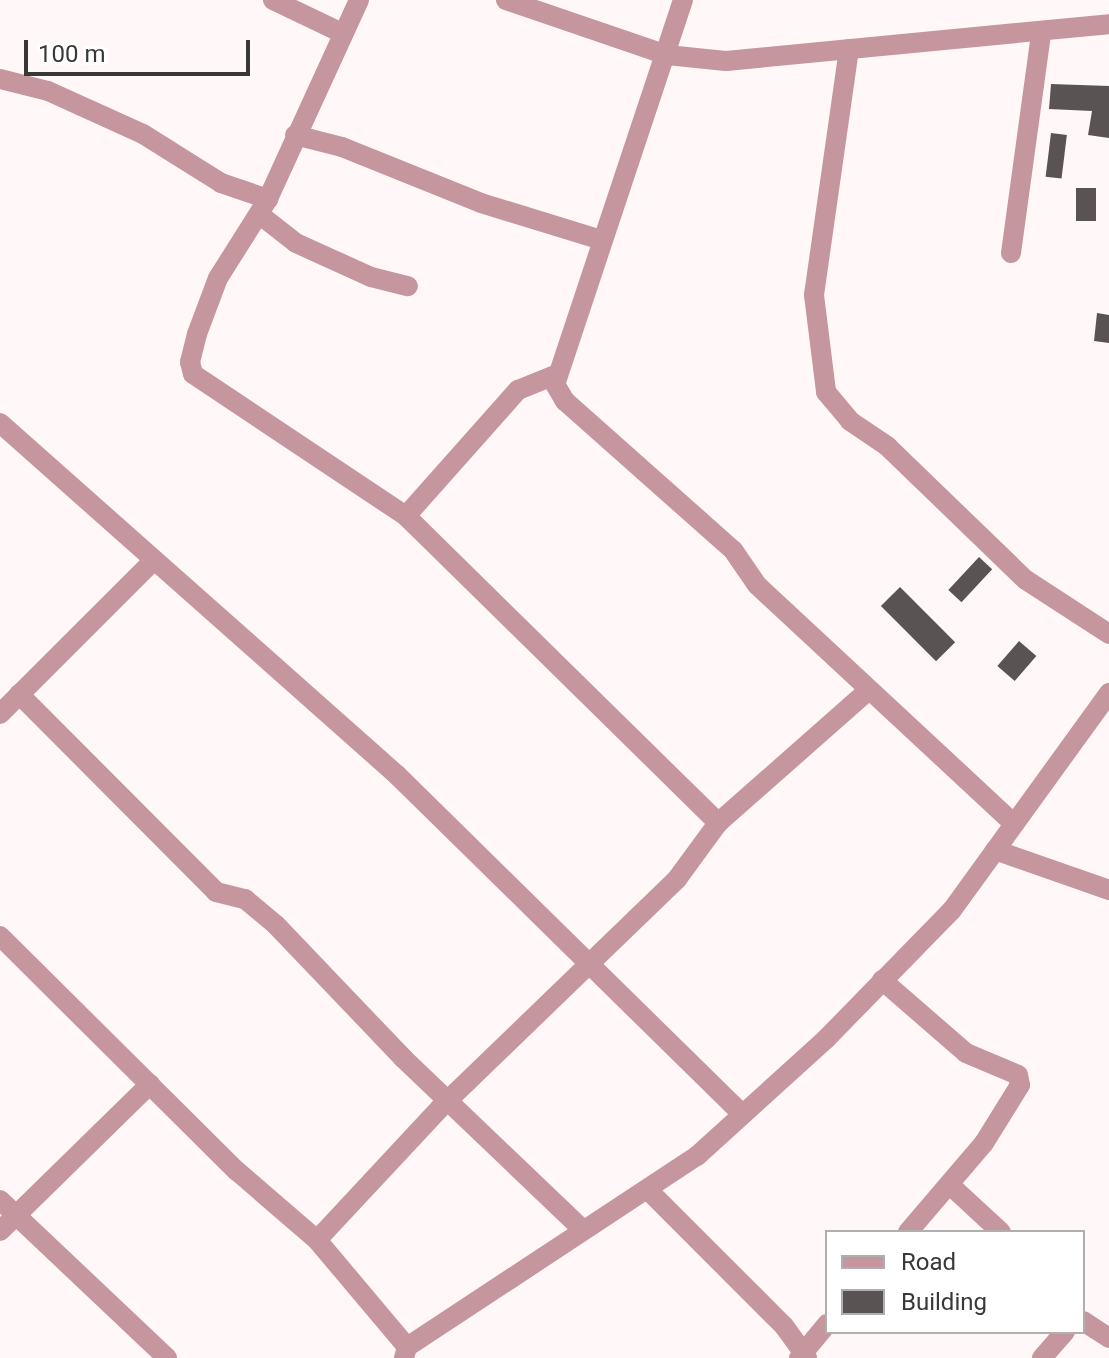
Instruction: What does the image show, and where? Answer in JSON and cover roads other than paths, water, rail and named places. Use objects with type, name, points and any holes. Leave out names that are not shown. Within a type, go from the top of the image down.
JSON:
[{"type":"street","points":[[273,0],[342,33]]},
{"type":"street","points":[[359,0],[263,206],[218,278],[194,348],[193,374],[406,516],[718,823]]},
{"type":"street","points":[[506,0],[667,55],[726,61],[1041,33],[1109,24]]},
{"type":"street","points":[[683,0],[667,55],[555,375],[565,401],[733,550],[757,585],[1012,822]]},
{"type":"street","points":[[1011,253],[1041,33]]},
{"type":"street","points":[[849,49],[814,295],[826,392],[850,421],[887,446],[1026,580],[1109,634]]},
{"type":"street","points":[[0,79],[61,97],[143,134],[263,206],[296,243],[371,277],[408,286]]},
{"type":"street","points":[[295,135],[342,147],[481,203],[601,240]]},
{"type":"street","points":[[406,516],[518,390],[555,375]]},
{"type":"street","points":[[4,432],[152,562],[203,599],[397,775],[594,964],[742,1114]]},
{"type":"street","points":[[0,714],[152,562]]},
{"type":"street","points":[[317,1240],[451,1100],[594,964],[633,918],[677,879],[718,823],[869,690]]},
{"type":"street","points":[[0,936],[237,1171],[317,1240],[405,1353],[583,1230],[697,1156],[826,1039],[952,910],[1012,822],[1058,768],[1109,693]]},
{"type":"street","points":[[19,694],[216,892],[245,899],[276,925],[403,1058],[451,1100],[583,1230]]},
{"type":"street","points":[[995,850],[1109,890]]},
{"type":"street","points":[[882,980],[966,1053],[1018,1075],[1020,1085],[950,1185],[910,1230]]},
{"type":"street","points":[[0,1231],[150,1084]]},
{"type":"street","points":[[950,1185],[999,1230]]},
{"type":"street","points":[[648,1190],[784,1326],[803,1357],[825,1327]]},
{"type":"street","points":[[0,1200],[167,1358]]},
{"type":"street","points":[[1085,1322],[1109,1338]]},
{"type":"street","points":[[1042,1358],[1063,1334]]}]
